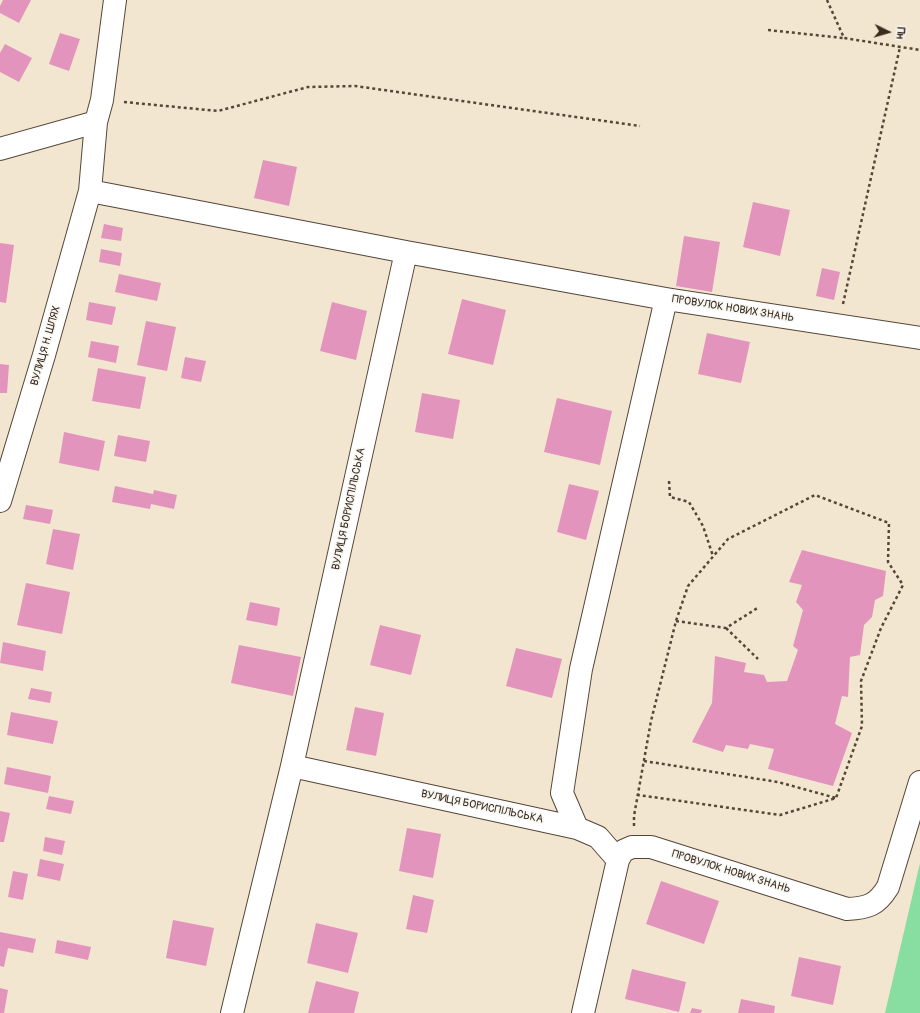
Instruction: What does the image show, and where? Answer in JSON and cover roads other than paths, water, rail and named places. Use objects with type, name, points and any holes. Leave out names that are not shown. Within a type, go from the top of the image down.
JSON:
[{"type":"street","name":"ВУЛИЦЯ Н. ШЛЯХ","points":[[0,501],[46,348],[90,191],[96,122],[102,100],[115,0]]},
{"type":"street","points":[[0,149],[96,122]]},
{"type":"street","points":[[90,191],[406,252]]},
{"type":"street","name":"ПРОВУЛОК НОВИХ ЗНАНЬ","points":[[406,252],[666,299],[920,338]]},
{"type":"street","name":"ВУЛИЦЯ БОРИСПІЛЬСЬКА","points":[[232,1013],[292,766],[406,252]]},
{"type":"street","points":[[577,828],[562,792],[581,669],[666,299]]},
{"type":"street","name":"ВУЛИЦЯ БОРИСПІЛЬСЬКА","points":[[292,766],[577,828],[598,837],[625,853]]},
{"type":"street","name":"ПРОВУЛОК НОВИХ ЗНАНЬ","points":[[625,853],[651,847],[847,909],[864,908],[880,900],[888,887],[920,782]]},
{"type":"street","points":[[583,1013],[625,853]]}]
